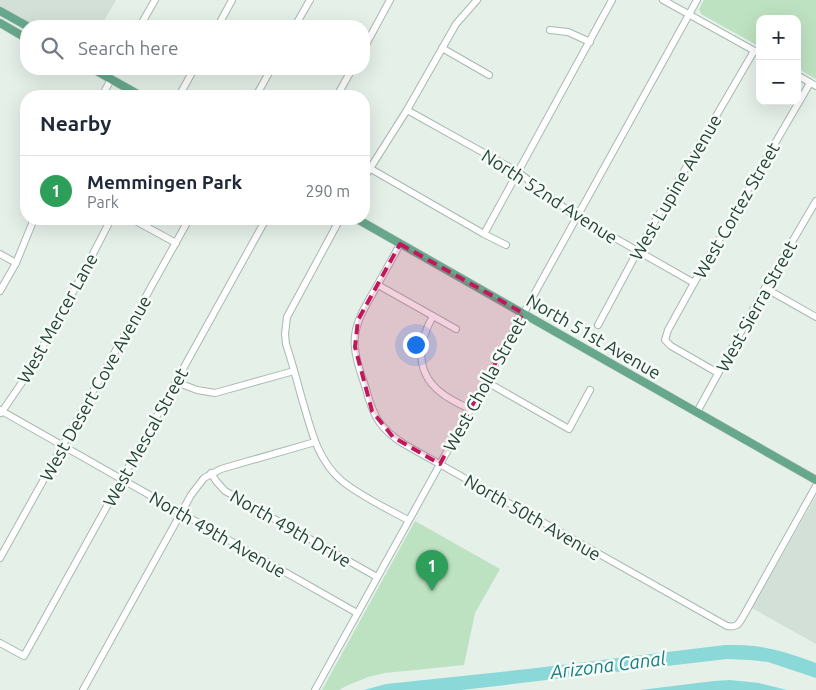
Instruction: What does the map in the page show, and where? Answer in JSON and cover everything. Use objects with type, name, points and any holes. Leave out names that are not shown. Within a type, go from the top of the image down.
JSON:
[{"type":"main road","points":[[0,11],[20,22]]},
{"type":"main road","points":[[0,23],[20,35]]},
{"type":"main road","points":[[104,75],[130,90]]},
{"type":"main road","name":"North 51st Avenue","points":[[367,225],[816,480]]},
{"type":"street","points":[[143,20],[155,0]]},
{"type":"street","points":[[221,20],[232,0]]},
{"type":"street","points":[[298,20],[310,0]]},
{"type":"street","points":[[370,37],[390,0]]},
{"type":"street","points":[[370,162],[407,110],[456,24],[478,0]]},
{"type":"street","points":[[484,234],[612,0]]},
{"type":"street","points":[[664,0],[756,52]]},
{"type":"street","name":"West Cholla Street","points":[[315,690],[697,0]]},
{"type":"street","points":[[550,30],[568,32],[590,42]]},
{"type":"street","points":[[442,48],[489,75]]},
{"type":"street","name":"West Lupine Avenue","points":[[598,325],[637,251],[756,55]]},
{"type":"street","points":[[182,90],[191,75]]},
{"type":"street","points":[[260,90],[268,75]]},
{"type":"street","points":[[340,90],[349,75]]},
{"type":"street","points":[[801,77],[813,84]]},
{"type":"street","points":[[105,90],[111,79]]},
{"type":"street","name":"West Cortez Street","points":[[718,373],[671,346],[665,340],[668,330],[813,84]]},
{"type":"street","name":"North 52nd Avenue","points":[[407,110],[518,172],[577,216],[694,283]]},
{"type":"street","points":[[370,168],[506,245]]},
{"type":"street","name":"West Sierra Street","points":[[697,412],[816,200]]},
{"type":"street","points":[[0,290],[16,263],[32,225]]},
{"type":"street","name":"West Mercer Lane","points":[[1,412],[25,378],[108,225]]},
{"type":"street","points":[[143,225],[176,243]]},
{"type":"street","name":"West Desert Cove Avenue","points":[[0,558],[186,225]]},
{"type":"street","name":"West Mescal Street","points":[[0,643],[24,656],[263,225]]},
{"type":"street","points":[[337,225],[287,317],[284,334],[286,344],[315,442],[328,465],[341,480],[355,490],[408,520]]},
{"type":"street","name":"North 50th Avenue","points":[[400,244],[358,320],[355,335],[356,358],[372,411],[384,429],[440,464],[727,626],[734,627],[738,625],[816,486]]},
{"type":"street","points":[[0,254],[16,263]]},
{"type":"street","points":[[378,285],[456,329]]},
{"type":"street","points":[[765,288],[816,317]]},
{"type":"street","points":[[433,316],[422,341],[422,366],[430,382],[438,391],[470,409]]},
{"type":"street","points":[[176,382],[197,390],[215,393],[294,371]]},
{"type":"street","points":[[485,381],[569,429],[590,390]]},
{"type":"street","name":"North 49th Avenue","points":[[1,412],[357,613]]},
{"type":"street","points":[[83,690],[181,513],[204,478],[221,469],[315,442]]},
{"type":"street","name":"North 49th Drive","points":[[211,473],[225,491],[377,577]]},
{"type":"highlighted area","points":[[400,244],[523,313],[440,464],[393,437],[372,411],[355,347],[358,320]]},
{"type":"shaded area","points":[[0,0],[116,0],[104,20],[22,20],[0,8]]},
{"type":"shaded area","points":[[816,496],[816,644],[752,608]]},
{"type":"green space","points":[[704,0],[816,0],[816,79],[801,70],[801,15],[756,15],[756,45],[701,14],[699,9]]},
{"type":"green space","points":[[415,521],[500,569],[475,613],[464,665],[385,673],[368,677],[339,690],[322,690]]},
{"type":"water","name":"Arizona Canal","points":[[725,645],[761,647],[785,652],[816,663],[816,678],[768,662],[727,659],[462,690],[364,690],[386,684]]},
{"type":"water","points":[[730,680],[759,683],[787,690],[640,690],[714,681]]},
{"type":"place","name":"Memmingen Park","points":[[432,591]]}]
